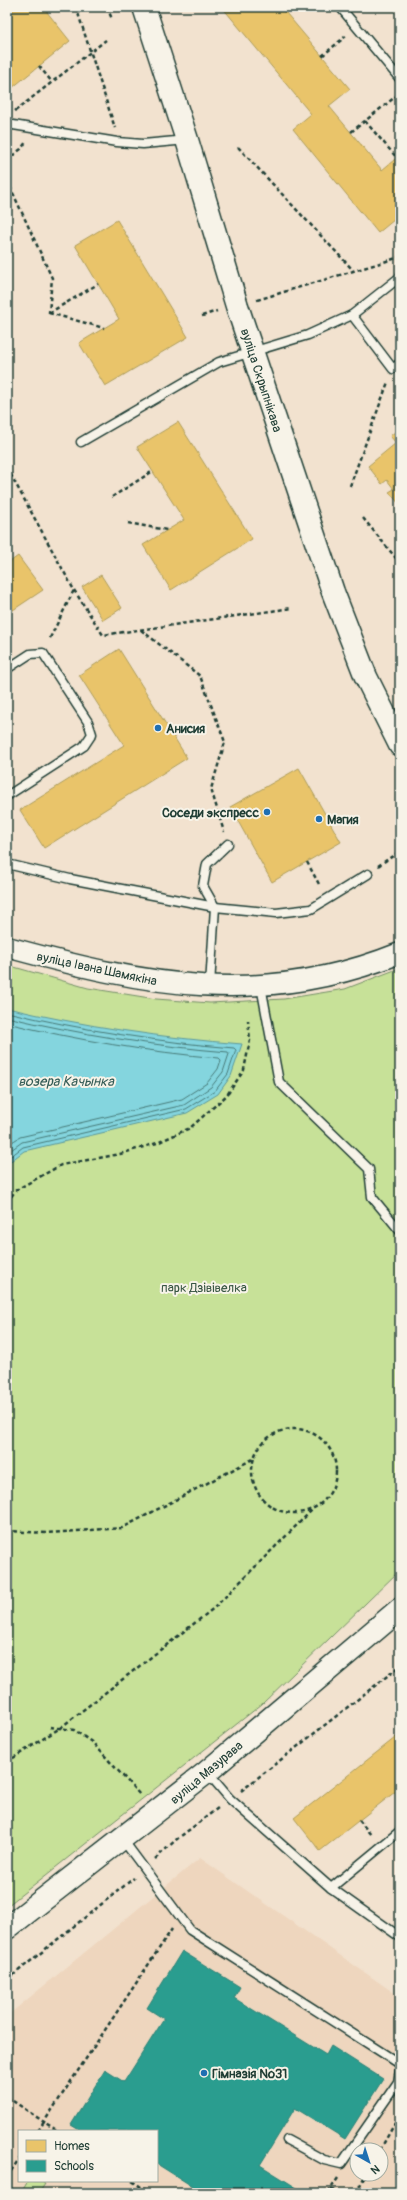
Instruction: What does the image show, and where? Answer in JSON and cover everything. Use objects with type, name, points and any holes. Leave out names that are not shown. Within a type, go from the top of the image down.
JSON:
[{"type":"main road","name":"вуліца Скрыпнікава","points":[[144,7],[187,140],[237,306],[333,592],[366,677],[390,718],[400,745]]},
{"type":"main road","name":"вуліца Мазурава","points":[[7,1928],[207,1772],[400,1609]]},
{"type":"street","name":"вуліца Івана Шамякіна","points":[[7,947],[91,970],[164,983],[210,986],[261,986],[315,979],[383,960],[400,953]]},
{"type":"lane","points":[[340,7],[400,79]]},
{"type":"lane","points":[[7,124],[117,142],[143,144],[187,140]]},
{"type":"lane","points":[[81,442],[219,362],[308,335],[352,315],[400,277]]},
{"type":"lane","points":[[352,315],[393,369],[400,363]]},
{"type":"lane","points":[[7,670],[30,654],[43,653],[88,722],[92,734],[84,746],[7,796]]},
{"type":"lane","points":[[210,986],[215,907],[203,886],[207,864],[228,844]]},
{"type":"lane","points":[[7,864],[70,879],[215,907],[276,913],[311,909],[368,874]]},
{"type":"lane","points":[[261,986],[279,1082],[369,1169],[372,1197],[400,1231]]},
{"type":"lane","points":[[207,1772],[230,1799],[331,1888],[400,1937]]},
{"type":"lane","points":[[331,1888],[400,1831]]},
{"type":"lane","points":[[122,1839],[190,1930],[400,2064]]},
{"type":"lane","points":[[287,2140],[324,2160],[341,2164],[398,2082],[400,2070]]},
{"type":"path","points":[[76,7],[116,131]]},
{"type":"path","points":[[108,7],[112,19]]},
{"type":"path","points":[[284,11],[293,7]]},
{"type":"path","points":[[322,56],[357,27]]},
{"type":"path","points":[[13,113],[106,40]]},
{"type":"path","points":[[39,66],[52,82]]},
{"type":"path","points":[[351,132],[400,93]]},
{"type":"path","points":[[365,121],[396,158]]},
{"type":"path","points":[[7,160],[21,149],[35,128]]},
{"type":"path","points":[[238,147],[352,270]]},
{"type":"path","points":[[7,180],[52,278],[49,313]]},
{"type":"path","points":[[202,316],[352,270],[400,257]]},
{"type":"path","points":[[49,313],[98,284]]},
{"type":"path","points":[[49,313],[104,328]]},
{"type":"path","points":[[350,486],[393,369]]},
{"type":"path","points":[[7,468],[74,590],[103,635],[292,608]]},
{"type":"path","points":[[112,497],[153,471]]},
{"type":"path","points":[[363,518],[400,563]]},
{"type":"path","points":[[128,523],[167,530]]},
{"type":"path","points":[[43,653],[74,590]]},
{"type":"path","points":[[141,630],[200,676],[225,742],[211,789],[228,844]]},
{"type":"path","points":[[368,874],[400,851]]},
{"type":"path","points":[[307,862],[328,899]]},
{"type":"path","points":[[7,1202],[16,1190],[61,1166],[157,1143],[190,1128],[227,1095],[244,1070],[250,1040],[248,1020]]},
{"type":"path","points":[[7,1762],[60,1728],[214,1608],[312,1510],[324,1502],[332,1490],[336,1477],[336,1463],[331,1450],[322,1439],[303,1430],[283,1430],[270,1436],[260,1446],[253,1458],[253,1479],[261,1498],[272,1507],[285,1513],[299,1514],[312,1510]]},
{"type":"path","points":[[7,1531],[47,1533],[122,1528],[253,1458]]},
{"type":"path","points":[[7,1980],[145,1869],[177,1839],[400,1666]]},
{"type":"path","points":[[50,1727],[74,1730],[93,1743],[156,1813]]},
{"type":"path","points":[[359,1820],[381,1847]]},
{"type":"path","points":[[39,2130],[175,1924]]},
{"type":"path","points":[[7,2097],[56,2130]]},
{"type":"path","points":[[384,2142],[400,2114]]},
{"type":"path","points":[[7,2177],[18,2160]]},
{"type":"path","points":[[133,2182],[149,2193]]},
{"type":"path","points":[[356,2193],[362,2182]]},
{"type":"path","points":[[331,2189],[337,2193]]},
{"type":"shaded area","name":"Гімназія №31","points":[[200,1858],[400,1997],[400,2193],[7,2193],[7,2016]]},
{"type":"green space","name":"парк Дзівівелка","points":[[7,965],[88,988],[156,999],[210,1003],[284,999],[345,989],[400,968],[400,1570],[262,1704],[7,1906]]},
{"type":"green space","points":[[27,2182],[42,2182],[45,2184],[39,2193],[21,2193]]},
{"type":"water","name":"возера Качынка","points":[[7,1008],[124,1030],[242,1044],[231,1076],[218,1094],[187,1113],[24,1151],[7,1164]]},
{"type":"building: Homes","points":[[7,7],[43,7],[70,41],[7,92]]},
{"type":"building: Homes","points":[[222,7],[281,7],[350,89],[329,106],[382,170],[400,155],[400,215],[378,233],[293,129],[311,114]]},
{"type":"building: Homes","points":[[117,220],[188,337],[105,386],[79,343],[119,319],[75,245]]},
{"type":"building: Homes","points":[[178,422],[252,539],[171,590],[143,545],[184,520],[137,447]]},
{"type":"building: Homes","points":[[400,428],[400,505],[389,492],[394,489],[387,480],[382,484],[368,466],[396,443],[390,436]]},
{"type":"building: Homes","points":[[18,556],[43,590],[7,614],[7,564]]},
{"type":"building: Homes","points":[[101,575],[122,608],[103,620],[82,587]]},
{"type":"building: Homes","points":[[119,649],[187,758],[44,848],[20,810],[124,745],[79,675]]},
{"type":"building: Homes","points":[[299,768],[341,842],[272,882],[230,807]]},
{"type":"building: Homes","points":[[400,1734],[400,1788],[320,1851],[294,1818]]},
{"type":"building: Schools","points":[[182,1951],[240,1987],[234,1998],[326,2055],[331,2046],[383,2079],[345,2139],[295,2108],[260,2165],[305,2193],[203,2193],[158,2165],[158,2130],[79,2130],[71,2125],[105,2070],[124,2082],[164,2019],[147,2008]]},
{"type":"place","name":"Анисия","points":[[158,728]]},
{"type":"place","name":"Соседи экспресс","points":[[267,812]]},
{"type":"place","name":"Магия","points":[[319,819]]},
{"type":"place","name":"Гімназія №31","points":[[204,2073]]}]
